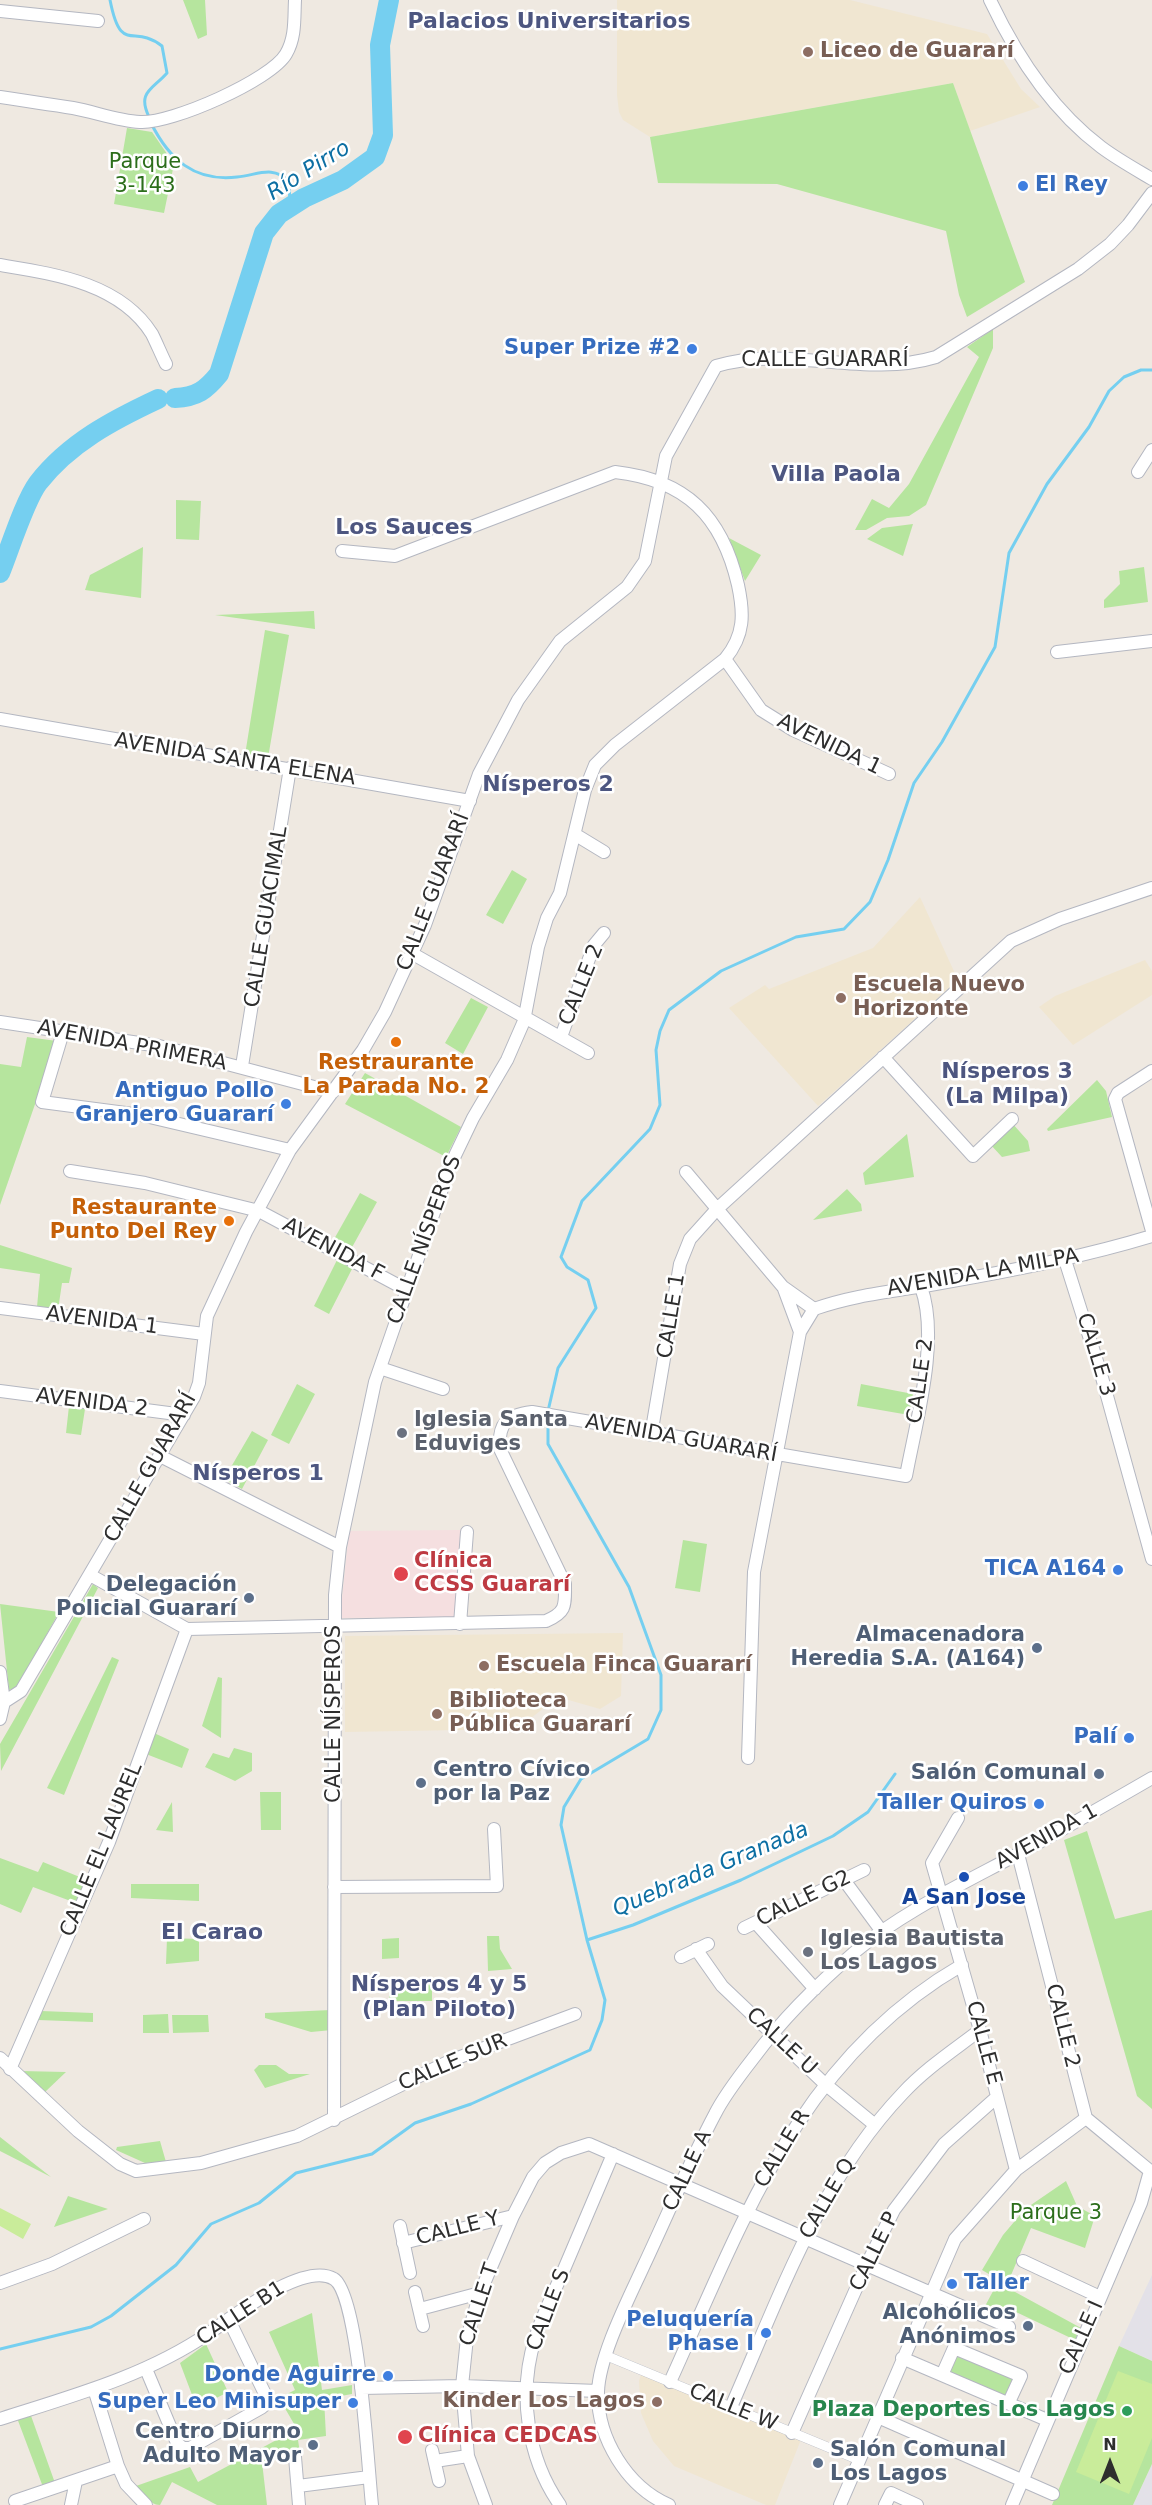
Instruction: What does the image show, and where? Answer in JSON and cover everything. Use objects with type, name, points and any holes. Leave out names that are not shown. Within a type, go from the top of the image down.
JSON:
[{"type":"street","points":[[0,97],[72,108],[140,122],[162,120],[193,111],[260,78],[286,55],[294,36],[295,0]]},
{"type":"street","points":[[990,0],[1030,70],[1075,126],[1102,148],[1152,179]]},
{"type":"street","points":[[6,8],[98,21]]},
{"type":"street","name":"CALLE GUARARÍ","points":[[4,1702],[21,1691],[184,1415],[199,1383],[207,1316],[218,1288],[290,1150],[333,1092],[379,1021],[413,954],[479,774],[518,700],[548,656],[575,627],[627,587],[645,561],[659,480],[666,456],[716,366],[753,358],[865,363],[923,361],[936,357],[956,347],[1084,264],[1128,225],[1152,193]]},
{"type":"street","points":[[0,265],[74,279],[98,289],[138,319],[151,333],[166,364]]},
{"type":"street","points":[[1138,472],[1152,450]]},
{"type":"street","name":"CALLE NÍSPEROS","points":[[334,2120],[335,1595],[340,1547],[367,1413],[380,1368],[450,1166],[473,1118],[507,1060],[524,1016],[538,947],[560,893],[576,835],[585,790],[595,765],[615,745],[725,659],[734,648],[744,616],[731,559],[711,519],[685,496],[659,480],[644,475],[615,472],[395,556],[342,551]]},
{"type":"street","points":[[1057,652],[1152,641]]},
{"type":"street","name":"AVENIDA 1","points":[[725,659],[761,710],[793,730],[889,774]]},
{"type":"street","name":"AVENIDA SANTA ELENA","points":[[0,719],[470,801]]},
{"type":"street","name":"CALLE GUACIMAL","points":[[242,1066],[290,768]]},
{"type":"street","points":[[576,835],[604,852]]},
{"type":"street","name":"CALLE 1","points":[[651,1434],[680,1264],[690,1239],[717,1209],[1011,941],[1060,919],[1139,890],[1152,888]]},
{"type":"street","name":"CALLE 2","points":[[561,1037],[594,945],[604,933]]},
{"type":"street","points":[[413,954],[588,1053]]},
{"type":"street","name":"AVENIDA PRIMERA","points":[[0,1022],[159,1046],[242,1066],[333,1092]]},
{"type":"street","points":[[63,1032],[42,1102],[141,1114],[290,1150]]},
{"type":"street","points":[[884,1057],[973,1156],[1012,1119]]},
{"type":"street","points":[[1152,1071],[1118,1093],[1115,1099],[1152,1231]]},
{"type":"street","name":"AVENIDA F","points":[[70,1171],[145,1184],[259,1210],[407,1290]]},
{"type":"street","points":[[686,1172],[783,1287],[814,1309],[801,1332],[752,1595],[748,1758]]},
{"type":"street","name":"AVENIDA LA MILPA","points":[[814,1309],[884,1290],[921,1287],[1065,1260],[1152,1236]]},
{"type":"street","name":"CALLE 3","points":[[1065,1260],[1101,1374],[1152,1559]]},
{"type":"street","points":[[783,1287],[801,1332]]},
{"type":"street","name":"CALLE 2","points":[[906,1476],[928,1346],[929,1316],[921,1287]]},
{"type":"street","name":"AVENIDA 1","points":[[0,1308],[204,1334]]},
{"type":"street","points":[[380,1368],[443,1389]]},
{"type":"street","name":"AVENIDA 2","points":[[0,1391],[184,1415]]},
{"type":"street","name":"AVENIDA GUARARÍ","points":[[187,1629],[546,1622],[560,1615],[565,1605],[565,1584],[500,1449],[499,1432],[506,1421],[518,1414],[532,1412],[778,1456],[906,1476]]},
{"type":"street","points":[[160,1456],[340,1547]]},
{"type":"street","points":[[460,1624],[467,1532]]},
{"type":"street","points":[[90,1575],[187,1629]]},
{"type":"street","name":"CALLE EL LAUREL","points":[[10,2069],[109,1842],[187,1629]]},
{"type":"street","points":[[0,1672],[4,1702],[0,1719]]},
{"type":"street","name":"AVENIDA 1","points":[[940,1894],[1018,1854],[1152,1778]]},
{"type":"street","name":"CALLE E","points":[[958,1818],[932,1863],[980,2030],[1016,2170]]},
{"type":"street","points":[[334,1887],[497,1886],[494,1829]]},
{"type":"street","name":"CALLE 2","points":[[1018,1854],[1086,2118]]},
{"type":"street","name":"CALLE G2","points":[[744,1928],[864,1870]]},
{"type":"street","points":[[844,1880],[883,1933]]},
{"type":"street","name":"CALLE A","points":[[669,2505],[646,2501],[609,2444],[600,2416],[598,2391],[607,2356],[630,2297],[716,2112],[772,2034],[858,1949],[940,1894]]},
{"type":"street","points":[[756,1923],[815,1989]]},
{"type":"street","name":"CALLE U","points":[[681,1957],[702,1946],[722,1986],[825,2084],[875,2125]]},
{"type":"street","name":"CALLE R","points":[[670,2382],[747,2212],[777,2154],[825,2084],[857,2046],[893,2012],[932,1982],[962,1965]]},
{"type":"street","name":"CALLE SUR","points":[[0,2058],[78,2131],[120,2164],[136,2171],[201,2163],[297,2136],[334,2120],[452,2060],[575,2014]]},
{"type":"street","name":"CALLE Q","points":[[731,2407],[806,2237],[844,2166],[903,2092],[980,2030]]},
{"type":"street","name":"CALLE P","points":[[792,2433],[867,2264],[894,2210],[944,2144],[997,2097]]},
{"type":"street","points":[[843,2504],[902,2358],[955,2240],[1016,2170],[1086,2118]]},
{"type":"street","name":"CALLE I","points":[[1012,2505],[1141,2203],[1150,2171],[1086,2118]]},
{"type":"street","name":"CALLE T","points":[[486,2505],[468,2456],[462,2386],[467,2338],[480,2293],[513,2216],[533,2177],[545,2163],[561,2153],[589,2144],[613,2154]]},
{"type":"street","points":[[613,2154],[932,2291],[1010,2327]]},
{"type":"street","name":"CALLE S","points":[[560,2505],[549,2490],[536,2460],[529,2424],[527,2373],[535,2337],[613,2154]]},
{"type":"street","name":"CALLE Y","points":[[404,2243],[513,2216]]},
{"type":"street","points":[[0,2283],[52,2264],[144,2219]]},
{"type":"street","points":[[400,2226],[410,2273]]},
{"type":"street","points":[[1023,2261],[1100,2297]]},
{"type":"street","name":"CALLE B1","points":[[0,2418],[94,2389],[146,2369],[185,2350],[297,2278],[320,2276],[334,2279],[346,2295],[361,2388],[372,2505]]},
{"type":"street","points":[[415,2292],[423,2326]]},
{"type":"street","points":[[420,2309],[480,2293]]},
{"type":"street","points":[[146,2369],[177,2442],[183,2448],[190,2448],[261,2408],[266,2404],[267,2398],[229,2320]]},
{"type":"street","points":[[942,2375],[954,2348],[1021,2376],[1009,2402]]},
{"type":"street","name":"CALLE W","points":[[607,2356],[859,2460]]},
{"type":"street","points":[[902,2358],[1047,2420]]},
{"type":"street","points":[[361,2388],[462,2386],[598,2391]]},
{"type":"street","points":[[94,2389],[118,2466],[126,2484],[146,2505]]},
{"type":"street","points":[[878,2417],[1053,2494]]},
{"type":"street","points":[[439,2481],[434,2455],[468,2456]]},
{"type":"street","points":[[294,2457],[299,2505]]},
{"type":"street","points":[[15,2501],[118,2466]]},
{"type":"street","points":[[298,2486],[369,2477]]},
{"type":"street","points":[[71,2505],[75,2481]]},
{"type":"street","points":[[885,2505],[891,2493],[916,2505]]},
{"type":"shaded area","name":"Liceo de Guararí","points":[[617,0],[850,0],[987,34],[1021,89],[1040,107],[970,131],[953,83],[650,137],[623,120],[619,112]]},
{"type":"shaded area","name":"Escuela Nuevo Horizonte","points":[[920,897],[958,980],[818,1106],[729,1008],[765,985],[769,989],[873,948]]},
{"type":"shaded area","points":[[1145,960],[1152,971],[1152,995],[1073,1045],[1039,1007],[1055,996]]},
{"type":"shaded area","name":"Clínica CCSS Guararí","points":[[461,1530],[455,1617],[340,1618],[349,1531]]},
{"type":"shaded area","name":"Escuela Finca Guararí","points":[[623,1633],[621,1696],[600,1709],[558,1697],[517,1729],[345,1732],[345,1636]]},
{"type":"shaded area","points":[[1152,2275],[1152,2361],[1119,2346]]},
{"type":"shaded area","points":[[642,2371],[802,2437],[775,2505],[766,2505],[674,2466],[653,2441],[641,2413],[639,2381]]},
{"type":"shaded area","points":[[1152,2464],[1152,2505],[1133,2505]]},
{"type":"green space","points":[[183,0],[205,0],[207,35],[198,39]]},
{"type":"green space","points":[[953,83],[1025,282],[967,317],[959,295],[946,231],[777,184],[658,183],[650,137]]},
{"type":"green space","name":"Parque 3-143","points":[[127,128],[152,132],[174,164],[164,213],[114,204]]},
{"type":"green space","points":[[993,329],[993,348],[926,505],[909,516],[887,518],[866,530],[855,530],[872,499],[889,508],[909,484],[979,357],[967,347]]},
{"type":"green space","points":[[176,500],[201,501],[199,540],[176,539]]},
{"type":"green space","points":[[913,524],[903,556],[867,539],[882,528]]},
{"type":"green space","points":[[729,538],[761,555],[745,581]]},
{"type":"green space","points":[[143,547],[141,598],[85,590],[90,575]]},
{"type":"green space","points":[[1144,567],[1148,602],[1104,608],[1104,600],[1120,584],[1119,571]]},
{"type":"green space","points":[[314,611],[315,629],[215,615]]},
{"type":"green space","points":[[265,630],[289,635],[268,758],[245,755]]},
{"type":"green space","points":[[512,870],[527,879],[503,924],[486,915]]},
{"type":"green space","points":[[471,998],[488,1007],[463,1054],[445,1043]]},
{"type":"green space","points":[[27,1037],[57,1041],[0,1205],[0,1064],[21,1067]]},
{"type":"green space","points":[[365,1073],[461,1127],[446,1157],[345,1104]]},
{"type":"green space","points":[[1097,1080],[1106,1091],[1112,1117],[1048,1131],[1047,1129]]},
{"type":"green space","points":[[1012,1123],[1028,1141],[1030,1151],[1002,1157],[990,1144]]},
{"type":"green space","points":[[907,1134],[914,1177],[865,1185],[863,1173]]},
{"type":"green space","points":[[847,1189],[861,1204],[862,1211],[813,1220]]},
{"type":"green space","points":[[360,1193],[377,1202],[350,1251],[333,1241]]},
{"type":"green space","points":[[0,1245],[72,1268],[69,1283],[62,1283],[58,1310],[37,1307],[40,1274],[0,1268]]},
{"type":"green space","points":[[337,1260],[352,1269],[329,1314],[314,1306]]},
{"type":"green space","points":[[297,1384],[315,1394],[289,1444],[271,1435]]},
{"type":"green space","points":[[861,1384],[913,1394],[909,1415],[857,1406]]},
{"type":"green space","points":[[69,1406],[85,1409],[81,1435],[66,1433]]},
{"type":"green space","points":[[252,1431],[268,1440],[242,1489],[224,1479]]},
{"type":"green space","points":[[683,1540],[707,1544],[700,1592],[675,1588]]},
{"type":"green space","points":[[93,1584],[98,1588],[1,1771],[0,1744]]},
{"type":"green space","points":[[0,1604],[59,1612],[18,1687],[9,1690]]},
{"type":"green space","points":[[112,1657],[119,1660],[64,1795],[47,1788]]},
{"type":"green space","points":[[218,1677],[222,1678],[221,1738],[202,1726]]},
{"type":"green space","points":[[154,1733],[189,1749],[182,1768],[146,1754]]},
{"type":"green space","points":[[234,1748],[252,1753],[252,1771],[235,1781],[205,1767],[213,1753],[229,1758]]},
{"type":"green space","points":[[260,1792],[281,1792],[281,1830],[261,1830]]},
{"type":"green space","points":[[172,1802],[173,1832],[156,1830]]},
{"type":"green space","points":[[1087,1831],[1115,1919],[1152,1910],[1152,2109],[1137,2096],[1064,1840]]},
{"type":"green space","points":[[0,1858],[38,1872],[43,1862],[87,1880],[76,1903],[33,1887],[21,1913],[0,1904]]},
{"type":"green space","points":[[131,1884],[199,1884],[199,1901],[131,1898]]},
{"type":"green space","points":[[487,1936],[499,1936],[500,1949],[512,1969],[488,1971]]},
{"type":"green space","points":[[167,1938],[199,1939],[199,1961],[166,1964]]},
{"type":"green space","points":[[399,1938],[399,1958],[382,1959],[382,1939]]},
{"type":"green space","points":[[389,1981],[432,1982],[432,2001],[389,2001]]},
{"type":"green space","points":[[331,2010],[332,2030],[311,2032],[265,2018],[265,2013]]},
{"type":"green space","points":[[41,2011],[93,2013],[93,2022],[38,2020]]},
{"type":"green space","points":[[168,2014],[169,2033],[143,2033],[143,2015]]},
{"type":"green space","points":[[172,2015],[208,2015],[209,2032],[173,2033]]},
{"type":"green space","points":[[259,2065],[276,2065],[289,2074],[310,2074],[265,2088],[254,2070]]},
{"type":"green space","points":[[20,2071],[66,2072],[45,2092]]},
{"type":"green space","points":[[0,2137],[51,2177],[0,2151]]},
{"type":"green space","points":[[160,2141],[166,2162],[145,2163],[116,2150],[117,2147]]},
{"type":"green space","name":"Parque 3","points":[[1066,2181],[1077,2206],[1095,2216],[1085,2248],[1031,2228],[1006,2287],[1081,2328],[1075,2340],[1016,2312],[1010,2321],[984,2308],[999,2280],[982,2270],[1003,2235],[1025,2209]]},
{"type":"green space","points":[[68,2196],[108,2209],[54,2227]]},
{"type":"green space","points":[[0,2208],[31,2224],[23,2239],[0,2226]]},
{"type":"green space","points":[[312,2313],[322,2390],[352,2385],[352,2394],[324,2399],[326,2436],[298,2440],[300,2453],[262,2462],[267,2505],[217,2505],[172,2482],[160,2505],[149,2501],[136,2486],[190,2467],[198,2482],[297,2429],[279,2398],[295,2390],[269,2332]]},
{"type":"green space","points":[[206,2344],[228,2392],[197,2408],[180,2363]]},
{"type":"green space","points":[[1119,2346],[1152,2361],[1152,2464],[1133,2505],[1052,2505]]},
{"type":"green space","points":[[955,2350],[1016,2379],[1007,2401],[942,2375]]},
{"type":"green space","name":"Plaza Deportes Los Lagos","points":[[1118,2371],[1152,2384],[1152,2438],[1129,2494],[1076,2472]]},
{"type":"green space","points":[[30,2413],[55,2483],[43,2487],[17,2418]]},
{"type":"waterway","points":[[110,0],[114,17],[124,33],[152,40],[162,46],[167,73],[145,97],[149,117]]},
{"type":"waterway","name":"Río Pirro","points":[[175,398],[200,392],[219,374],[264,233],[279,214],[304,198],[343,180],[375,157],[383,135],[380,45],[389,0]]},
{"type":"waterway","points":[[151,123],[175,157],[196,172],[222,178],[264,172],[283,176],[289,181],[290,206]]},
{"type":"waterway","points":[[548,1411],[558,1368],[596,1308],[588,1280],[567,1267],[561,1257],[582,1201],[650,1129],[660,1105],[656,1050],[660,1031],[669,1010],[721,971],[796,937],[844,929],[870,902],[888,860],[914,783],[942,742],[995,647],[1009,553],[1047,484],[1089,427],[1109,391],[1124,377],[1141,370],[1152,370]]},
{"type":"waterway","points":[[0,573],[28,501],[38,483],[50,469],[93,434],[158,399]]},
{"type":"waterway","points":[[0,2349],[91,2327],[111,2316],[176,2265],[211,2224],[259,2203],[296,2173],[372,2154],[415,2123],[471,2104],[590,2050],[602,2020],[605,2000],[587,1940],[561,1825],[564,1807],[581,1779],[648,1739],[661,1710],[661,1675],[629,1587],[548,1444],[548,1418]]},
{"type":"waterway","name":"Quebrada Granada","points":[[587,1940],[633,1925],[741,1880],[833,1836],[868,1812],[895,1774]]},
{"type":"place","name":"Liceo de Guararí","points":[[808,52]]},
{"type":"place","name":"El Rey","points":[[1023,186]]},
{"type":"place","name":"Super Prize #2","points":[[692,349]]},
{"type":"place","name":"Escuela Nuevo Horizonte","points":[[841,998]]},
{"type":"place","name":"Restraurante La Parada No. 2","points":[[396,1042]]},
{"type":"place","name":"Antiguo Pollo Granjero Guararí","points":[[286,1104]]},
{"type":"place","name":"Restaurante Punto Del Rey","points":[[229,1221]]},
{"type":"place","name":"Iglesia Santa Eduviges","points":[[402,1433]]},
{"type":"place","name":"TICA A164","points":[[1118,1570]]},
{"type":"place","name":"Clínica CCSS Guararí","points":[[401,1574]]},
{"type":"place","name":"Delegación Policial Guararí","points":[[249,1598]]},
{"type":"place","name":"Almacenadora Heredia S.A. (A164)","points":[[1037,1648]]},
{"type":"place","name":"Escuela Finca Guararí","points":[[484,1666]]},
{"type":"place","name":"Biblioteca Pública Guararí","points":[[437,1714]]},
{"type":"place","name":"Palí","points":[[1129,1738]]},
{"type":"place","name":"Salón Comunal","points":[[1099,1774]]},
{"type":"place","name":"Centro Cívico por la Paz","points":[[421,1783]]},
{"type":"place","name":"Taller Quiros","points":[[1039,1804]]},
{"type":"place","name":"A San Jose","points":[[964,1877]]},
{"type":"place","name":"Iglesia Bautista Los Lagos","points":[[808,1952]]},
{"type":"place","name":"Taller","points":[[952,2284]]},
{"type":"place","name":"Alcohólicos Anónimos","points":[[1028,2326]]},
{"type":"place","name":"Peluquería Phase I","points":[[766,2333]]},
{"type":"place","name":"Donde Aguirre","points":[[388,2376]]},
{"type":"place","name":"Kinder Los Lagos","points":[[657,2402]]},
{"type":"place","name":"Super Leo Minisuper","points":[[353,2403]]},
{"type":"place","name":"Plaza Deportes Los Lagos","points":[[1127,2411]]},
{"type":"place","name":"Clínica CEDCAS","points":[[405,2437]]},
{"type":"place","name":"Centro Diurno Adulto Mayor","points":[[313,2445]]},
{"type":"place","name":"Salón Comunal Los Lagos","points":[[818,2463]]},
{"type":"district","name":"Palacios Universitarios","points":[[549,22]]},
{"type":"district","name":"Villa Paola","points":[[836,475]]},
{"type":"district","name":"Los Sauces","points":[[404,528]]},
{"type":"district","name":"Nísperos 2","points":[[548,785]]},
{"type":"district","name":"Nísperos 3 (La Milpa)","points":[[1007,1084]]},
{"type":"district","name":"Nísperos 1","points":[[258,1474]]},
{"type":"district","name":"El Carao","points":[[212,1933]]},
{"type":"district","name":"Nísperos 4 y 5 (Plan Piloto)","points":[[439,1998]]}]
